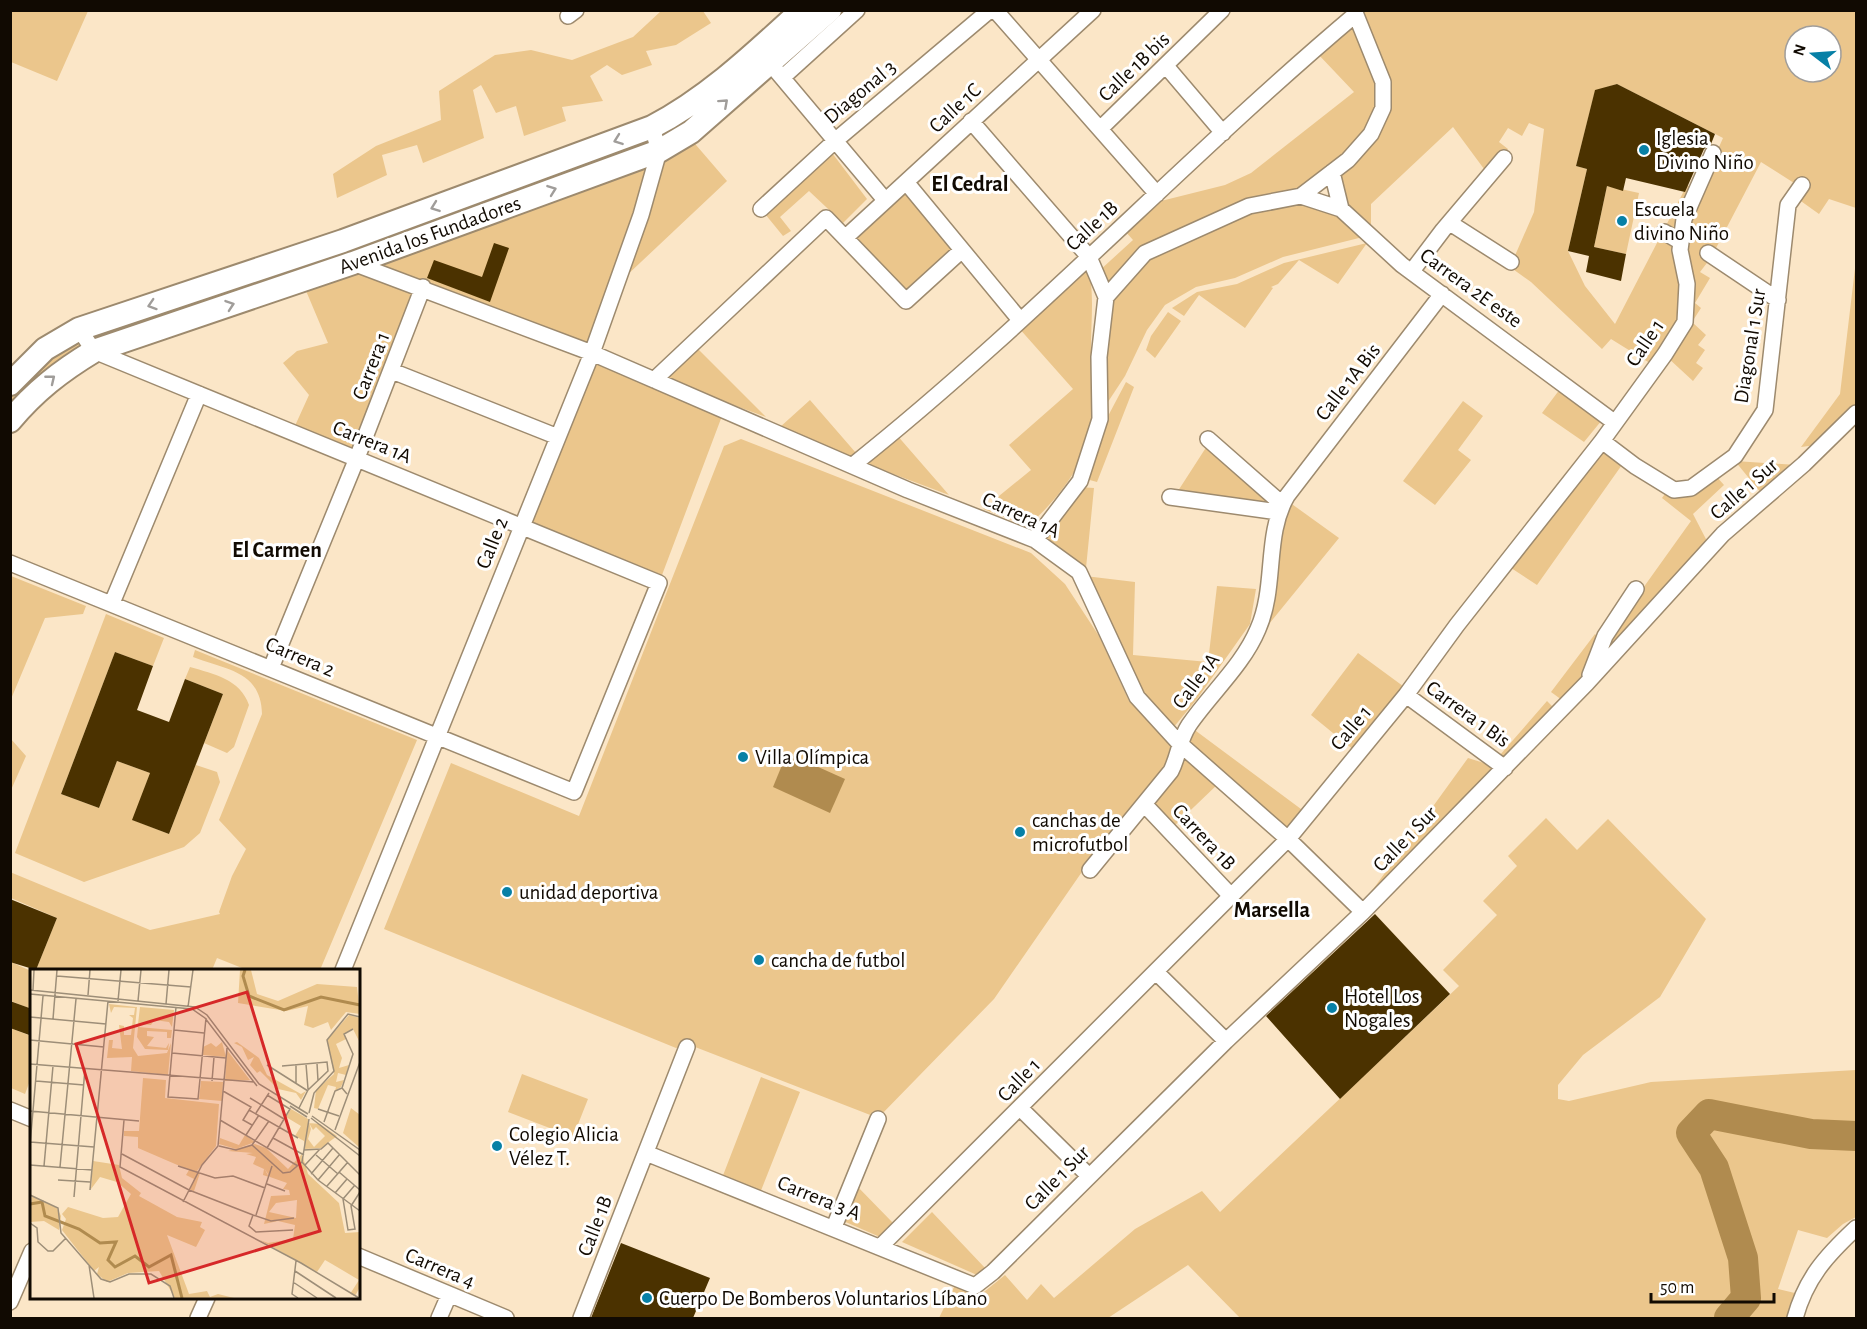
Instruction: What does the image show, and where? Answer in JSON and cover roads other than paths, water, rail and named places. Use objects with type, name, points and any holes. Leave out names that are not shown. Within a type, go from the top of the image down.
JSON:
[{"type":"main road","name":"Avenida los Fundadores","points":[[10,384],[45,349],[79,329],[343,241],[652,127],[679,113],[752,55],[802,10]]},
{"type":"main road","name":"Avenida los Fundadores","points":[[10,421],[34,393],[62,370],[94,351],[353,263],[659,151],[691,132],[776,70],[830,10]]},
{"type":"street","points":[[857,10],[776,70],[885,200]]},
{"type":"street","name":"Diagonal 3","points":[[761,208],[836,140],[990,10]]},
{"type":"street","points":[[994,10],[1157,194]]},
{"type":"street","name":"Calle 1B bis","points":[[1100,129],[1222,10]]},
{"type":"street","name":"Calle 1C","points":[[846,237],[1092,11]]},
{"type":"street","points":[[1106,297],[1132,265],[1159,244],[1249,206],[1301,196],[1348,160],[1371,134],[1383,108],[1383,82],[1355,12]]},
{"type":"street","name":"Calle 1B","points":[[853,465],[1020,320],[1355,12]]},
{"type":"street","points":[[1166,66],[1223,133]]},
{"type":"street","points":[[971,121],[1089,257],[1106,297],[1099,357],[1101,419],[1080,481],[1035,540]]},
{"type":"street","points":[[652,127],[659,151]]},
{"type":"street","name":"Calle 2","points":[[344,969],[592,354],[641,215],[659,151]]},
{"type":"street","name":"Calle 1","points":[[881,1246],[1021,1109],[1288,839],[1406,695],[1602,441],[1665,354],[1685,322],[1687,284],[1681,242],[1684,219],[1713,153]]},
{"type":"street","points":[[1412,271],[1504,158]]},
{"type":"street","points":[[1332,172],[1341,209]]},
{"type":"street","points":[[906,182],[1020,320]]},
{"type":"street","name":"Diagonal 1 Sur","points":[[1602,441],[1635,466],[1674,490],[1691,488],[1735,456],[1765,410],[1788,206],[1802,185]]},
{"type":"street","name":"Carrera 2E este","points":[[1301,196],[1341,209],[1412,271],[1614,422]]},
{"type":"street","points":[[654,380],[826,218],[906,301],[962,250]]},
{"type":"street","points":[[1450,223],[1511,262]]},
{"type":"street","points":[[1664,232],[1681,242]]},
{"type":"street","points":[[1708,253],[1778,300]]},
{"type":"street","points":[[353,263],[423,287],[592,354]]},
{"type":"street","name":"Carrera 1","points":[[272,668],[392,371],[423,287]]},
{"type":"street","name":"Calle 1A Bis","points":[[1282,504],[1442,294]]},
{"type":"street","points":[[79,329],[94,351]]},
{"type":"street","name":"Carrera 1A","points":[[94,351],[658,583],[574,792]]},
{"type":"street","name":"Carrera 1A","points":[[592,354],[1035,540],[1079,572],[1137,697],[1179,743],[1288,839],[1363,912]]},
{"type":"street","points":[[392,371],[558,437]]},
{"type":"street","points":[[112,603],[199,394]]},
{"type":"street","name":"Calle 1 Sur","points":[[975,1286],[993,1272],[1226,1041],[1363,912],[1587,683],[1723,534],[1804,464],[1857,413]]},
{"type":"street","points":[[1208,439],[1282,504]]},
{"type":"street","points":[[1170,497],[1282,504]]},
{"type":"street","name":"Calle 1A","points":[[1090,870],[1171,771],[1179,756],[1179,743],[1188,726],[1234,667],[1257,631],[1270,583],[1282,504]]},
{"type":"street","name":"Carrera 2","points":[[10,563],[272,668],[436,738],[574,792]]},
{"type":"street","points":[[1587,683],[1605,636],[1636,589]]},
{"type":"street","name":"Carrera 1 Bis","points":[[1406,695],[1505,768]]},
{"type":"street","name":"Carrera 1B","points":[[1145,805],[1232,897]]},
{"type":"street","points":[[1156,972],[1226,1041]]},
{"type":"street","name":"Calle 1B","points":[[581,1318],[687,1047]]},
{"type":"street","points":[[1021,1109],[1089,1176]]},
{"type":"street","points":[[10,1110],[30,1118]]},
{"type":"street","points":[[834,1227],[878,1119]]},
{"type":"street","name":"Carrera 3 A","points":[[646,1153],[834,1227],[975,1286]]},
{"type":"street","points":[[1795,1318],[1802,1295],[1826,1255],[1857,1228]]},
{"type":"street","points":[[10,1302],[30,1256]]},
{"type":"street","name":"Carrera 4","points":[[360,1257],[506,1318]]},
{"type":"street","points":[[439,1318],[449,1295]]},
{"type":"street","points":[[198,1318],[207,1299]]},
{"type":"waterway","points":[[1729,1318],[1746,1298],[1743,1258],[1714,1168],[1691,1133],[1709,1114],[1811,1134],[1856,1136]]},
{"type":"place","name":"Iglesia Divino Niño","points":[[1644,150]]},
{"type":"place","name":"Escuela divino Niño","points":[[1622,221]]},
{"type":"place","name":"Villa Olímpica","points":[[743,757]]},
{"type":"place","name":"canchas de microfutbol","points":[[1020,832]]},
{"type":"place","name":"unidad deportiva","points":[[507,892]]},
{"type":"place","name":"cancha de futbol","points":[[759,960]]},
{"type":"place","name":"Hotel Los Nogales","points":[[1332,1008]]},
{"type":"place","name":"Colegio Alicia Vélez T.","points":[[497,1146]]},
{"type":"place","name":"Cuerpo De Bomberos Voluntarios Líbano","points":[[647,1298]]},
{"type":"district","name":"El Cedral","points":[[970,184]]},
{"type":"district","name":"El Carmen","points":[[277,550]]},
{"type":"district","name":"Marsella","points":[[1272,910]]}]
